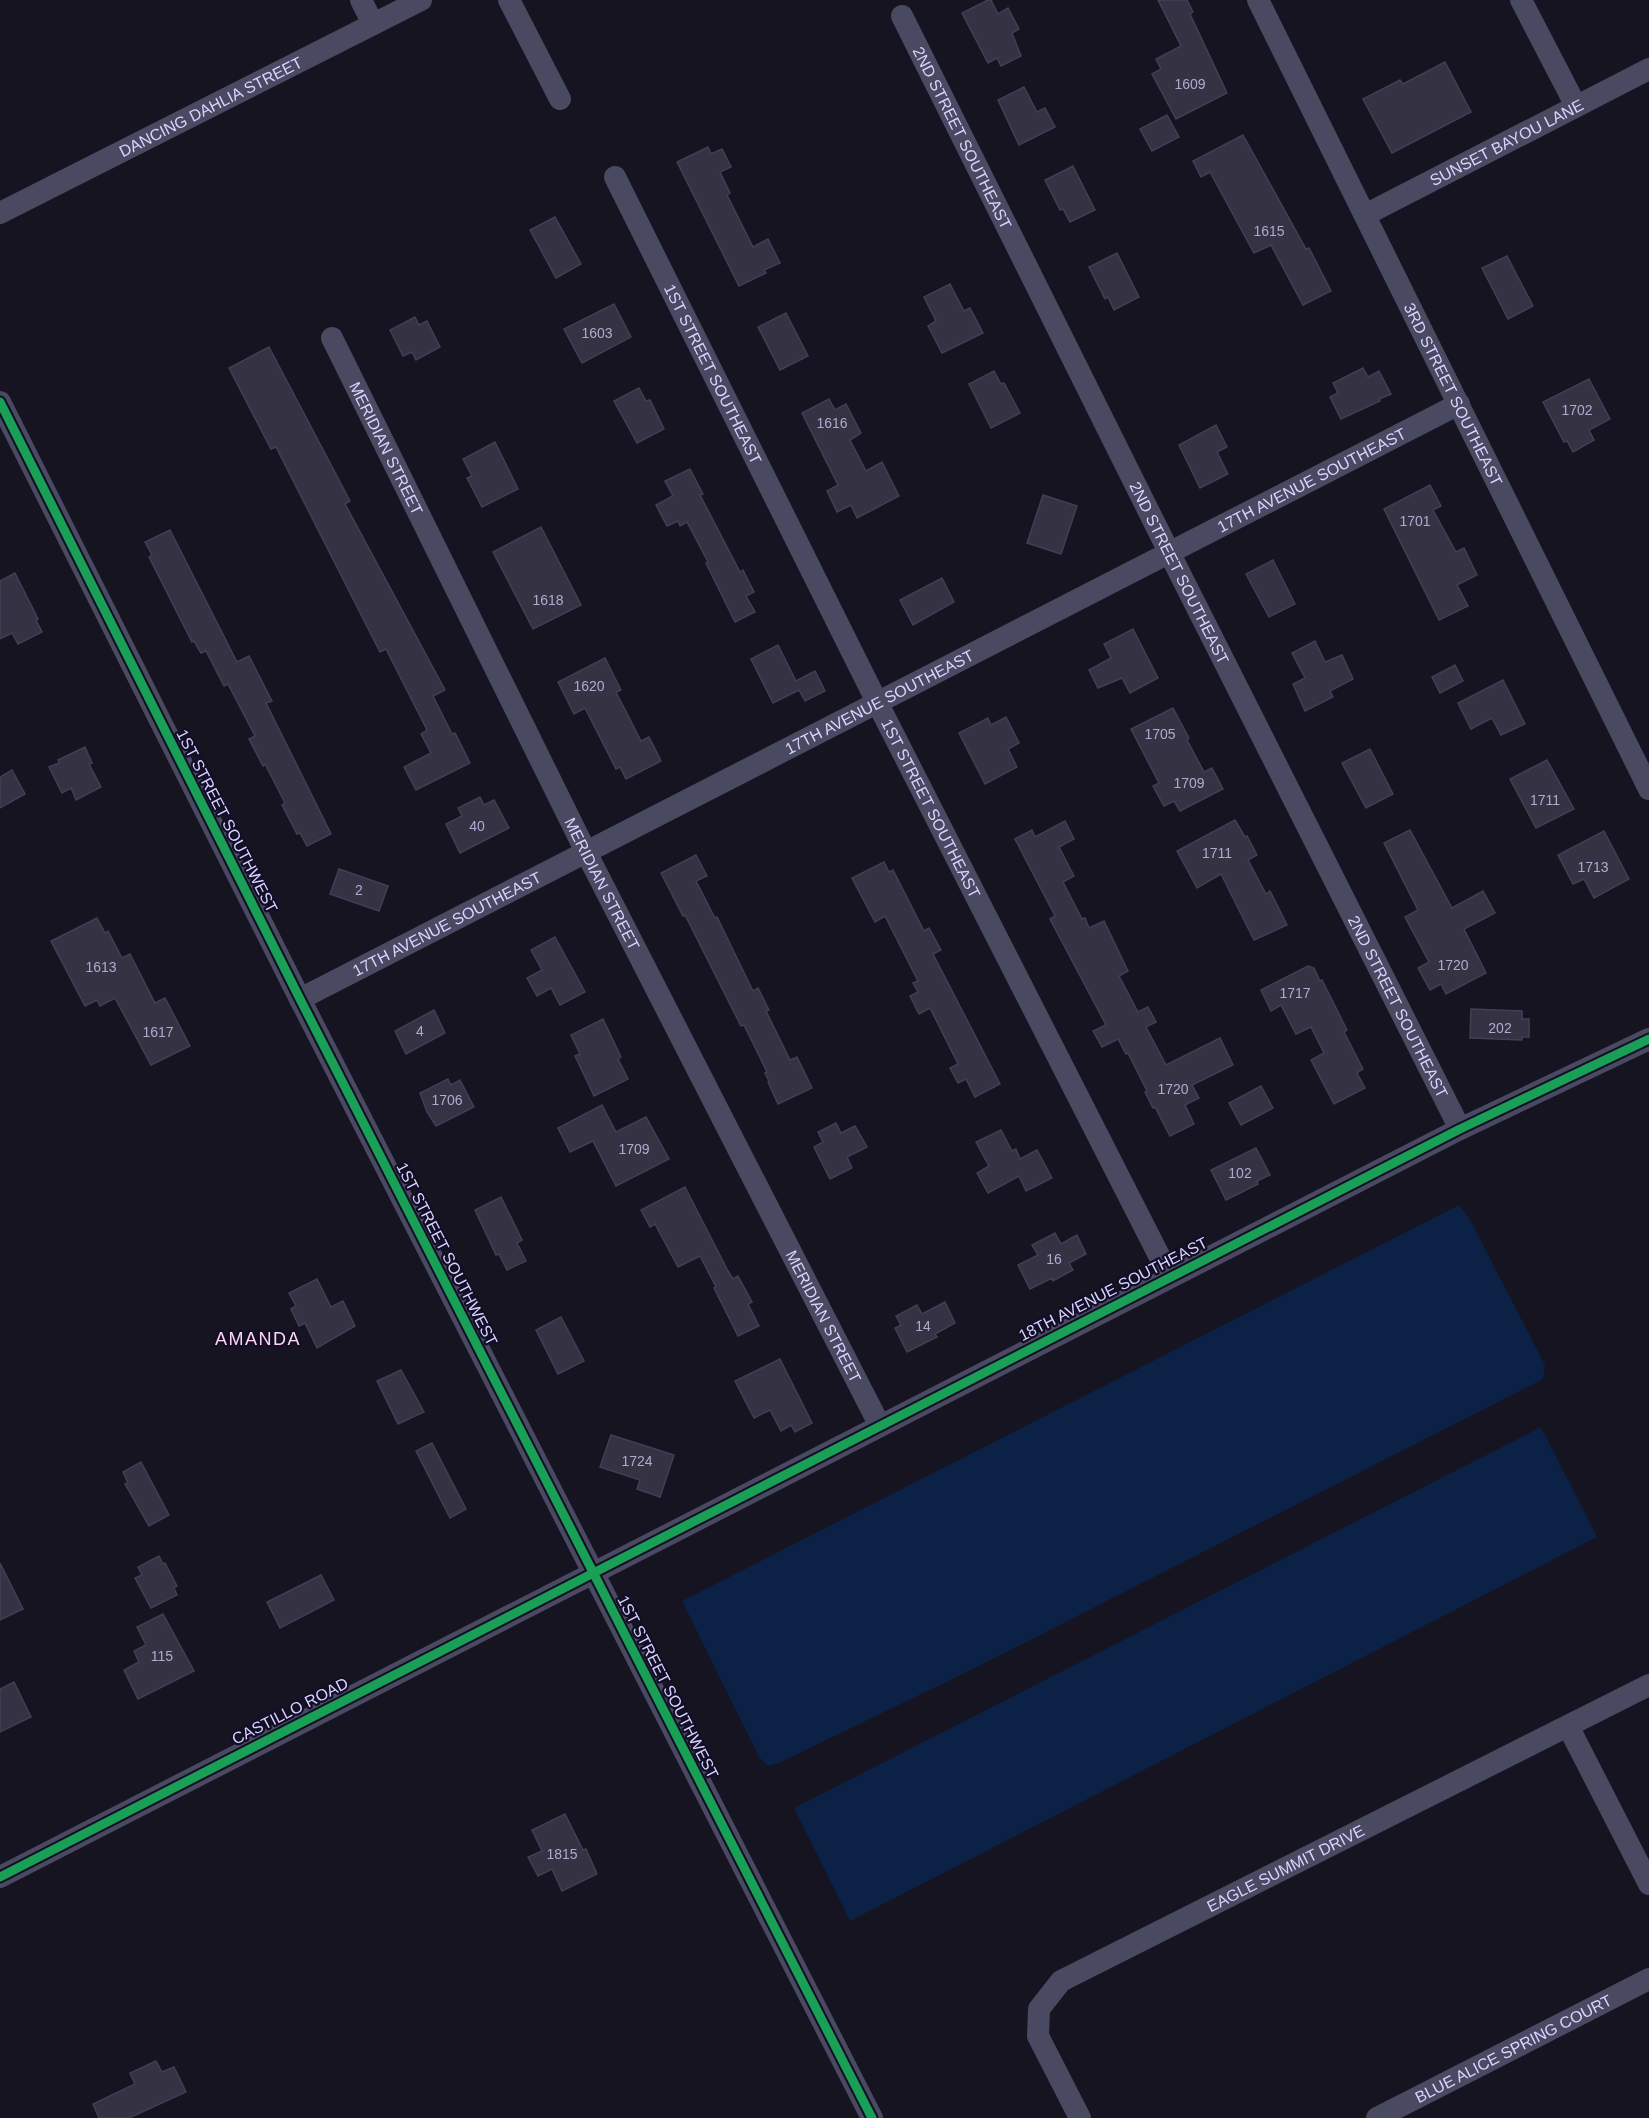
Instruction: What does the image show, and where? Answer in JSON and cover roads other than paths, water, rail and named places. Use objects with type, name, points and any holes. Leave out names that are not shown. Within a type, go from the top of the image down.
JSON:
[{"type":"street","points":[[361,0],[373,24]]},
{"type":"street","name":"DANCING DAHLIA STREET","points":[[0,213],[421,0]]},
{"type":"street","points":[[509,0],[560,99]]},
{"type":"street","name":"3RD STREET SOUTHEAST","points":[[1258,0],[1649,789]]},
{"type":"street","points":[[1521,0],[1576,106]]},
{"type":"street","name":"2ND STREET SOUTHEAST","points":[[902,16],[1460,1129]]},
{"type":"street","name":"SUNSET BAYOU LANE","points":[[1365,215],[1649,69]]},
{"type":"street","name":"1ST STREET SOUTHEAST","points":[[615,177],[877,702],[1170,1277]]},
{"type":"street","name":"MERIDIAN STREET","points":[[332,338],[586,852],[880,1426]]},
{"type":"street","name":"17TH AVENUE SOUTHEAST","points":[[300,999],[1460,404]]},
{"type":"street","name":"1ST STREET SOUTHWEST","points":[[1,407],[300,999],[872,2118]]},
{"type":"street","name":"18TH AVENUE SOUTHEAST","points":[[593,1572],[1460,1129],[1649,1040]]},
{"type":"street","name":"CASTILLO ROAD","points":[[0,1877],[593,1572]]},
{"type":"street","name":"EAGLE SUMMIT DRIVE","points":[[1080,2118],[1038,2036],[1039,2009],[1060,1981],[1649,1685]]},
{"type":"street","points":[[1568,1726],[1649,1884]]},
{"type":"street","name":"BLUE ALICE SPRING COURT","points":[[1377,2118],[1649,1979]]},
{"type":"water","points":[[1459,1205],[1468,1216],[1545,1365],[1543,1379],[975,1668],[779,1763],[768,1766],[759,1757],[682,1601]]},
{"type":"water","points":[[1541,1427],[1597,1537],[850,1921],[794,1808]]},
{"type":"district","name":"AMANDA","points":[[258,1339]]}]
